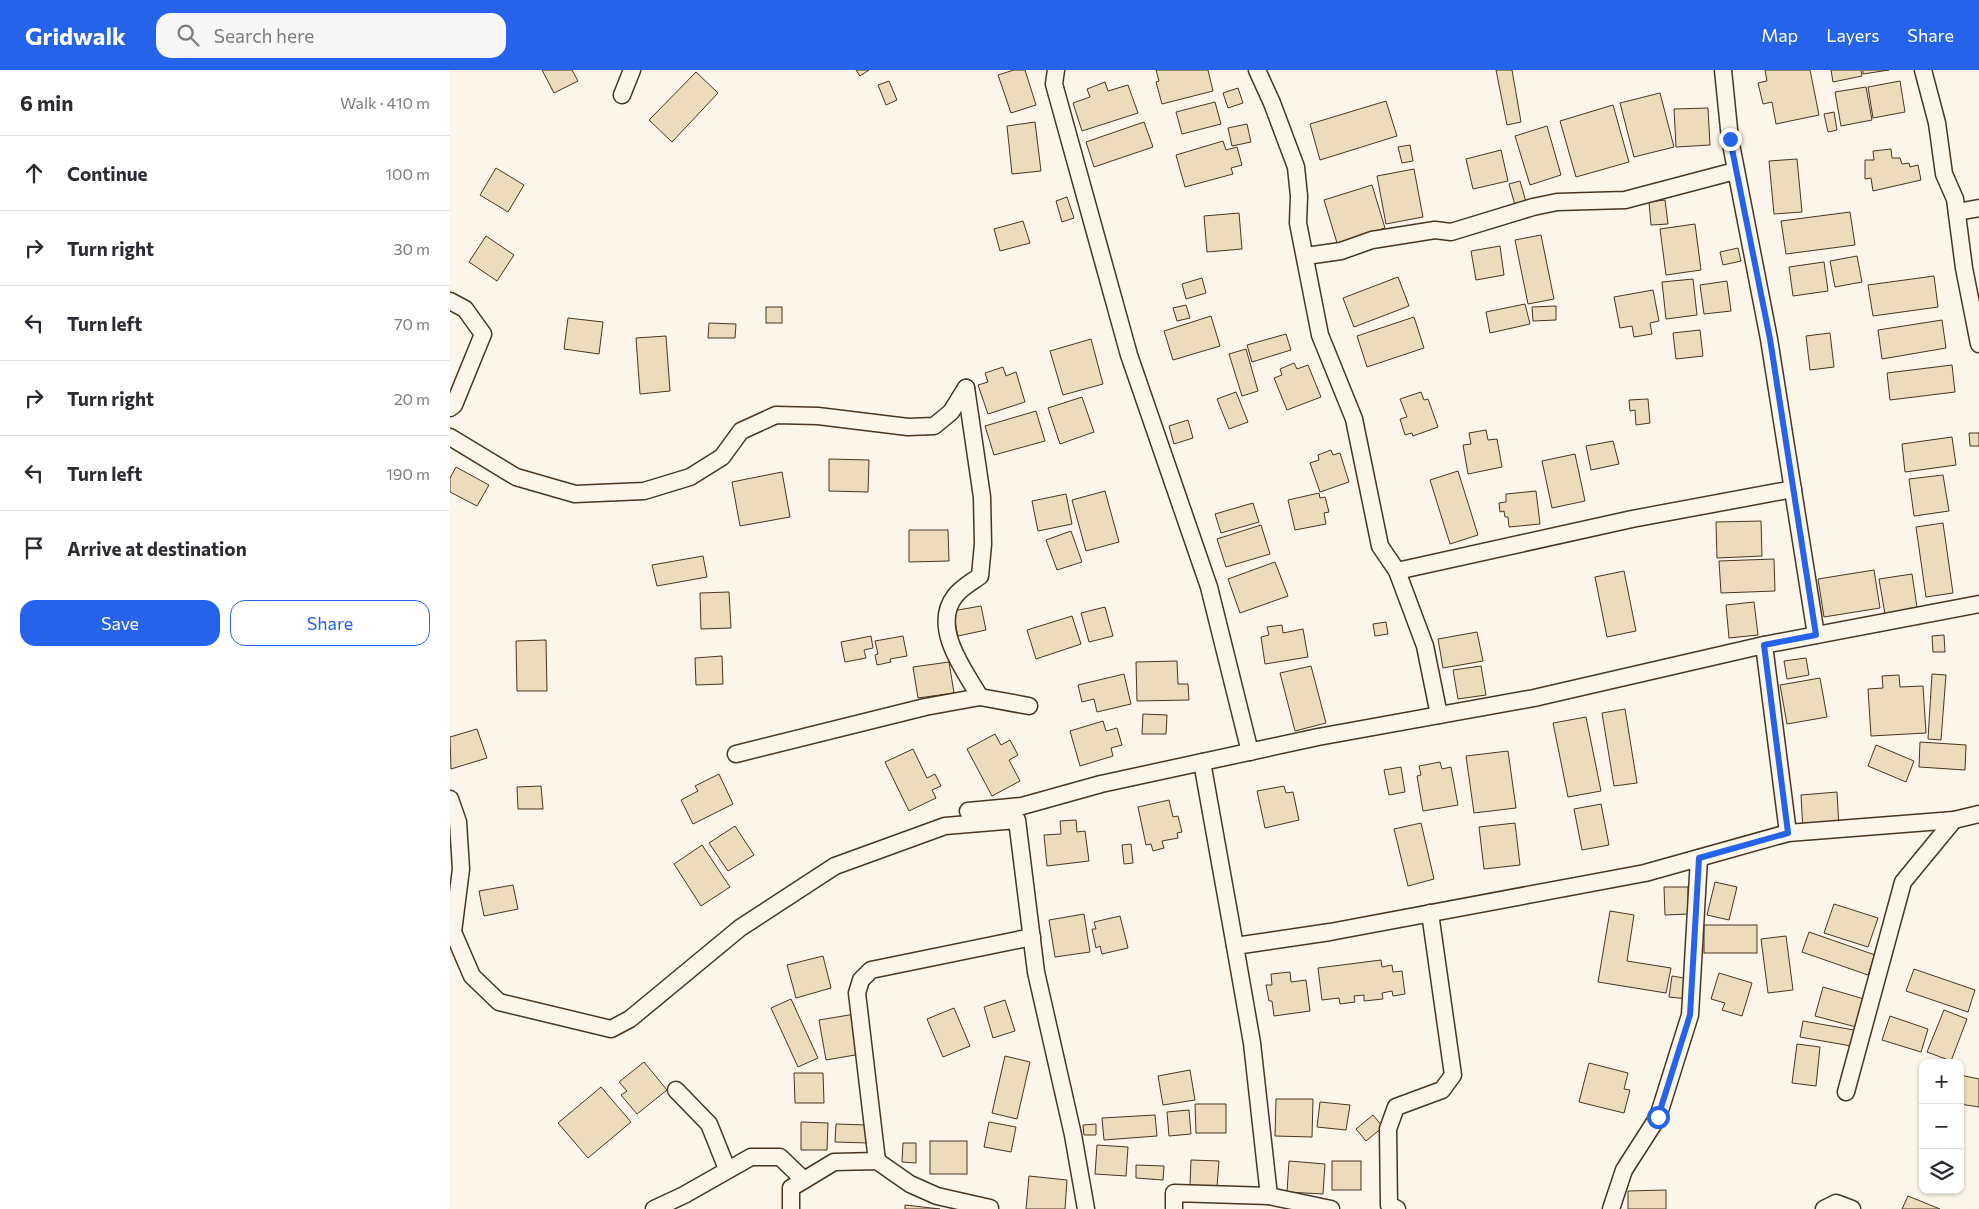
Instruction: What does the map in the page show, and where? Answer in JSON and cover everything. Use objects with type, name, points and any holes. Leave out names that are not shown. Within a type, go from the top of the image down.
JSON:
[{"type":"street","points":[[622,95],[632,70]]},
{"type":"street","points":[[1056,70],[1054,84],[1129,354],[1209,587],[1250,752]]},
{"type":"street","points":[[1257,70],[1272,103],[1296,167],[1299,196],[1298,223],[1306,256],[1320,336],[1354,420],[1380,546],[1397,571],[1425,646],[1439,715]]},
{"type":"street","points":[[1724,70],[1730,139],[1735,171],[1770,339],[1816,635]]},
{"type":"street","points":[[1923,70],[1937,123],[1944,174],[1955,199],[1958,212],[1964,268],[1979,344]]},
{"type":"street","points":[[1306,256],[1341,251],[1372,240],[1435,230],[1451,232],[1532,207],[1557,202],[1626,200],[1735,171]]},
{"type":"street","points":[[1958,212],[1979,208]]},
{"type":"street","points":[[450,301],[465,309],[483,334],[454,405],[450,408]]},
{"type":"street","points":[[450,437],[516,477],[575,494],[644,491],[690,477],[722,457],[741,431],[776,415],[818,416],[908,427],[934,426],[951,412],[966,388],[982,497],[983,544],[980,576],[955,596],[947,615],[949,644],[980,697]]},
{"type":"street","points":[[1397,571],[1632,519],[1793,488]]},
{"type":"street","points":[[968,811],[1022,806],[1101,784],[1318,737],[1534,698],[1764,645],[1979,604]]},
{"type":"street","points":[[1764,645],[1788,833]]},
{"type":"street","points":[[736,754],[925,707],[980,697],[1029,706]]},
{"type":"street","points":[[1202,762],[1252,1043],[1270,1196]]},
{"type":"street","points":[[450,799],[458,822],[453,932],[472,976],[499,1002],[611,1029],[630,1019],[740,928],[835,866],[945,826],[1017,820],[1036,972],[1073,1135],[1086,1209]]},
{"type":"street","points":[[1235,946],[1330,932],[1645,873],[1788,833],[1954,820],[1979,814]]},
{"type":"street","points":[[1846,1092],[1902,882],[1954,820]]},
{"type":"street","points":[[1611,1209],[1624,1170],[1658,1117],[1690,1015],[1699,858]]},
{"type":"street","points":[[1397,1209],[1389,1205],[1388,1129],[1396,1108],[1442,1090],[1453,1075],[1430,913]]},
{"type":"street","points":[[877,1161],[857,992],[861,980],[871,970],[1032,937]]},
{"type":"street","points":[[676,1090],[710,1124],[727,1169]]},
{"type":"street","points":[[654,1209],[684,1195],[751,1157],[780,1157],[804,1180]]},
{"type":"street","points":[[791,1209],[791,1188],[834,1162],[877,1161],[910,1184],[937,1196],[990,1209]]},
{"type":"street","points":[[1173,1204],[1270,1196],[1331,1209]]},
{"type":"street","points":[[1824,1209],[1836,1203],[1852,1209]]},
{"type":"building","points":[[542,70],[572,70],[578,81],[554,93]]},
{"type":"building","points":[[856,70],[869,70],[860,76]]},
{"type":"building","points":[[1014,70],[1025,70],[1036,105],[1011,113],[998,75]]},
{"type":"building","points":[[1156,70],[1208,70],[1213,91],[1162,104],[1156,82],[1159,81]]},
{"type":"building","points":[[1496,70],[1512,70],[1521,122],[1507,125]]},
{"type":"building","points":[[1765,70],[1810,70],[1819,115],[1776,124],[1772,102],[1763,104],[1758,83],[1767,81]]},
{"type":"building","points":[[1831,70],[1861,70],[1862,76],[1833,82]]},
{"type":"building","points":[[1863,70],[1889,70],[1863,74]]},
{"type":"building","points":[[696,72],[718,93],[672,142],[649,120]]},
{"type":"building","points":[[889,81],[897,100],[886,105],[878,85]]},
{"type":"building","points":[[1900,81],[1905,112],[1873,118],[1868,87]]},
{"type":"building","points":[[1105,82],[1108,91],[1128,85],[1138,113],[1082,131],[1073,103],[1090,97],[1087,89]]},
{"type":"building","points":[[1866,87],[1872,120],[1841,126],[1835,92]]},
{"type":"building","points":[[1238,88],[1243,103],[1228,108],[1223,93]]},
{"type":"building","points":[[1660,93],[1674,147],[1634,157],[1620,103]]},
{"type":"building","points":[[1386,101],[1397,136],[1320,160],[1310,124]]},
{"type":"building","points":[[1215,102],[1221,124],[1182,134],[1176,112]]},
{"type":"building","points":[[1613,105],[1629,162],[1576,177],[1560,121]]},
{"type":"building","points":[[1708,108],[1710,145],[1676,147],[1674,109]]},
{"type":"building","points":[[1834,112],[1837,130],[1828,132],[1824,114]]},
{"type":"building","points":[[1035,122],[1041,171],[1012,174],[1007,126]]},
{"type":"building","points":[[1144,122],[1153,147],[1094,167],[1086,142]]},
{"type":"building","points":[[1247,124],[1251,142],[1232,146],[1228,128]]},
{"type":"building","points":[[1547,126],[1561,175],[1530,185],[1515,136]]},
{"type":"building","points":[[1223,141],[1226,150],[1237,147],[1242,165],[1231,168],[1233,174],[1185,187],[1176,155]]},
{"type":"building","points":[[1410,145],[1413,161],[1402,163],[1398,147]]},
{"type":"building","points":[[1891,149],[1892,158],[1900,158],[1902,164],[1909,163],[1910,167],[1918,165],[1921,180],[1873,191],[1871,178],[1865,179],[1865,160],[1874,160],[1873,151]]},
{"type":"building","points":[[1501,150],[1508,181],[1473,189],[1466,159]]},
{"type":"building","points":[[1797,159],[1802,212],[1774,214],[1769,161]]},
{"type":"building","points":[[496,168],[524,185],[508,212],[480,195]]},
{"type":"building","points":[[1414,169],[1423,217],[1386,224],[1377,176]]},
{"type":"building","points":[[1520,181],[1526,202],[1515,205],[1509,184]]},
{"type":"building","points":[[1372,185],[1385,228],[1337,243],[1324,200]]},
{"type":"building","points":[[1067,197],[1074,218],[1062,222],[1056,201]]},
{"type":"building","points":[[1665,200],[1668,224],[1651,225],[1649,202]]},
{"type":"building","points":[[1850,212],[1855,245],[1786,254],[1781,221]]},
{"type":"building","points":[[1239,213],[1242,249],[1207,252],[1204,216]]},
{"type":"building","points":[[1023,221],[1030,243],[1000,251],[994,229]]},
{"type":"building","points":[[1695,224],[1701,270],[1666,275],[1660,229]]},
{"type":"building","points":[[1541,235],[1554,299],[1528,304],[1515,240]]},
{"type":"building","points":[[486,236],[514,255],[497,281],[469,262]]},
{"type":"building","points":[[1500,246],[1504,275],[1476,280],[1471,251]]},
{"type":"building","points":[[1738,248],[1741,261],[1723,265],[1720,252]]},
{"type":"building","points":[[1857,256],[1862,282],[1835,287],[1830,261]]},
{"type":"building","points":[[1824,262],[1828,291],[1793,296],[1789,267]]},
{"type":"building","points":[[1934,276],[1938,307],[1873,316],[1868,285]]},
{"type":"building","points":[[1398,277],[1409,306],[1354,327],[1343,298]]},
{"type":"building","points":[[1202,278],[1206,293],[1186,299],[1182,284]]},
{"type":"building","points":[[1693,279],[1697,315],[1666,319],[1662,282]]},
{"type":"building","points":[[1727,281],[1731,311],[1704,314],[1700,285]]},
{"type":"building","points":[[1653,290],[1659,321],[1650,323],[1652,334],[1634,337],[1632,326],[1620,328],[1614,297]]},
{"type":"building","points":[[1525,304],[1530,324],[1490,333],[1486,312]]},
{"type":"building","points":[[1186,305],[1190,318],[1177,321],[1173,308]]},
{"type":"building","points":[[1556,306],[1556,320],[1533,321],[1532,307]]},
{"type":"building","points":[[766,307],[782,307],[782,323],[766,323]]},
{"type":"building","points":[[1211,316],[1220,346],[1173,360],[1164,331]]},
{"type":"building","points":[[1414,317],[1424,348],[1367,367],[1357,336]]},
{"type":"building","points":[[568,318],[603,322],[599,354],[564,349]]},
{"type":"building","points":[[1942,320],[1946,348],[1882,359],[1878,330]]},
{"type":"building","points":[[709,323],[736,324],[735,338],[708,338]]},
{"type":"building","points":[[1700,330],[1703,356],[1676,359],[1673,333]]},
{"type":"building","points":[[1830,333],[1834,367],[1810,370],[1806,336]]},
{"type":"building","points":[[1286,334],[1291,350],[1252,362],[1247,345]]},
{"type":"building","points":[[666,336],[670,391],[640,394],[636,338]]},
{"type":"building","points":[[1091,339],[1103,384],[1063,395],[1050,351]]},
{"type":"building","points":[[1246,349],[1258,391],[1242,396],[1229,354]]},
{"type":"building","points":[[1294,363],[1297,369],[1308,365],[1321,397],[1287,410],[1274,378],[1282,375],[1280,369]]},
{"type":"building","points":[[1952,365],[1955,392],[1890,400],[1887,373]]},
{"type":"building","points":[[1003,367],[1006,376],[1016,372],[1025,402],[988,414],[978,385],[988,382],[985,373]]},
{"type":"building","points":[[1236,392],[1248,422],[1229,429],[1217,399]]},
{"type":"building","points":[[1421,392],[1424,400],[1428,399],[1438,427],[1413,436],[1412,433],[1405,435],[1400,419],[1407,417],[1400,399]]},
{"type":"building","points":[[1082,397],[1094,432],[1060,444],[1048,408]]},
{"type":"building","points":[[1648,399],[1650,423],[1636,425],[1635,410],[1630,411],[1629,400]]},
{"type":"building","points":[[1036,411],[1045,441],[994,455],[985,426]]},
{"type":"building","points":[[1188,420],[1193,438],[1174,444],[1169,426]]},
{"type":"building","points":[[1486,430],[1488,440],[1497,439],[1502,467],[1468,474],[1463,445],[1471,444],[1469,433]]},
{"type":"building","points":[[1969,433],[1979,433],[1979,446],[1970,446]]},
{"type":"building","points":[[1952,437],[1956,465],[1905,472],[1902,444]]},
{"type":"building","points":[[1613,441],[1619,464],[1591,470],[1586,446]]},
{"type":"building","points":[[1331,450],[1333,455],[1340,453],[1349,482],[1320,492],[1310,463],[1319,460],[1318,455]]},
{"type":"building","points":[[1575,454],[1585,501],[1552,508],[1542,461]]},
{"type":"building","points":[[829,459],[869,460],[868,492],[829,491]]},
{"type":"building","points":[[456,467],[489,485],[477,506],[450,492],[450,478]]},
{"type":"building","points":[[1458,471],[1478,535],[1450,544],[1430,480]]},
{"type":"building","points":[[782,472],[790,517],[740,526],[732,482]]},
{"type":"building","points":[[1943,475],[1949,511],[1914,516],[1909,479]]},
{"type":"building","points":[[1105,491],[1119,542],[1086,551],[1072,500]]},
{"type":"building","points":[[1536,491],[1540,524],[1509,527],[1508,517],[1505,517],[1504,511],[1500,512],[1499,503],[1506,502],[1506,494]]},
{"type":"building","points":[[1319,493],[1320,498],[1325,497],[1329,512],[1324,513],[1326,524],[1295,530],[1288,500]]},
{"type":"building","points":[[1066,494],[1072,524],[1038,531],[1032,501]]},
{"type":"building","points":[[1253,503],[1259,522],[1221,533],[1215,514]]},
{"type":"building","points":[[1761,521],[1762,556],[1717,558],[1716,522]]},
{"type":"building","points":[[1943,523],[1953,593],[1926,597],[1916,527]]},
{"type":"building","points":[[1261,525],[1270,554],[1226,567],[1217,539]]},
{"type":"building","points":[[909,530],[948,530],[949,561],[909,562]]},
{"type":"building","points":[[1071,531],[1082,562],[1057,570],[1046,540]]},
{"type":"building","points":[[703,556],[707,577],[657,586],[652,565]]},
{"type":"building","points":[[1774,559],[1775,591],[1721,593],[1719,561]]},
{"type":"building","points":[[1275,562],[1288,596],[1240,613],[1228,579]]},
{"type":"building","points":[[1874,570],[1880,608],[1824,617],[1818,579]]},
{"type":"building","points":[[1624,571],[1636,631],[1607,637],[1595,577]]},
{"type":"building","points":[[1912,574],[1918,614],[1886,620],[1879,579]]},
{"type":"building","points":[[729,592],[731,628],[701,629],[700,593]]},
{"type":"building","points":[[1754,602],[1758,635],[1729,638],[1726,605]]},
{"type":"building","points":[[981,606],[986,630],[958,636],[952,611]]},
{"type":"building","points":[[1105,607],[1113,636],[1089,642],[1081,613]]},
{"type":"building","points":[[1072,616],[1081,644],[1036,659],[1027,630]]},
{"type":"building","points":[[1386,622],[1388,634],[1375,636],[1373,624]]},
{"type":"building","points":[[1282,625],[1283,633],[1303,629],[1308,657],[1265,664],[1261,637],[1269,635],[1267,627]]},
{"type":"building","points":[[1477,632],[1483,661],[1443,668],[1438,639]]},
{"type":"building","points":[[1944,635],[1945,652],[1933,652],[1932,636]]},
{"type":"building","points":[[871,636],[873,648],[864,650],[866,658],[845,662],[841,642]]},
{"type":"building","points":[[903,636],[907,656],[890,659],[891,662],[877,665],[875,655],[878,654],[875,641]]},
{"type":"building","points":[[546,640],[547,691],[517,691],[516,641]]},
{"type":"building","points":[[722,656],[723,684],[696,685],[695,658]]},
{"type":"building","points":[[1806,658],[1809,675],[1787,679],[1784,661]]},
{"type":"building","points":[[1177,661],[1178,684],[1188,684],[1189,700],[1137,701],[1136,662]]},
{"type":"building","points":[[949,662],[954,693],[918,698],[913,667]]},
{"type":"building","points":[[1311,666],[1326,723],[1295,731],[1280,673]]},
{"type":"building","points":[[1481,666],[1486,695],[1458,699],[1453,670]]},
{"type":"building","points":[[1124,674],[1131,704],[1097,712],[1094,699],[1082,702],[1078,685]]},
{"type":"building","points":[[1932,674],[1946,675],[1941,740],[1928,739]]},
{"type":"building","points":[[1899,675],[1900,687],[1923,686],[1926,733],[1871,736],[1868,689],[1883,688],[1882,676]]},
{"type":"building","points":[[1820,678],[1827,717],[1787,724],[1780,685]]},
{"type":"building","points":[[1625,709],[1637,783],[1614,786],[1602,713]]},
{"type":"building","points":[[1143,714],[1167,715],[1166,734],[1142,734]]},
{"type":"building","points":[[1586,717],[1601,791],[1568,797],[1553,723]]},
{"type":"building","points":[[1103,721],[1106,731],[1117,728],[1122,745],[1111,748],[1113,756],[1080,766],[1070,731]]},
{"type":"building","points":[[477,729],[487,758],[451,769],[450,737]]},
{"type":"building","points":[[995,734],[1001,745],[1010,740],[1018,755],[1009,760],[1020,781],[992,796],[967,749]]},
{"type":"building","points":[[1920,742],[1966,745],[1965,770],[1919,767]]},
{"type":"building","points":[[1876,745],[1914,761],[1906,782],[1868,766]]},
{"type":"building","points":[[913,749],[927,778],[935,774],[941,786],[932,790],[936,798],[909,811],[885,762]]},
{"type":"building","points":[[1508,751],[1516,808],[1474,813],[1466,756]]},
{"type":"building","points":[[1440,762],[1442,769],[1451,767],[1458,805],[1423,811],[1417,776],[1421,775],[1419,766]]},
{"type":"building","points":[[1401,767],[1405,792],[1389,795],[1384,770]]},
{"type":"building","points":[[719,774],[733,804],[693,824],[681,800],[698,791],[695,786]]},
{"type":"building","points":[[541,786],[543,809],[518,809],[517,787]]},
{"type":"building","points":[[1284,786],[1286,793],[1293,792],[1299,820],[1265,828],[1257,791]]},
{"type":"building","points":[[1837,792],[1839,828],[1803,831],[1801,795]]},
{"type":"building","points":[[1169,800],[1173,817],[1178,816],[1182,832],[1177,833],[1178,838],[1162,841],[1164,848],[1153,851],[1151,844],[1146,845],[1138,807]]},
{"type":"building","points":[[1601,804],[1609,845],[1582,850],[1574,809]]},
{"type":"building","points":[[1076,820],[1077,832],[1085,831],[1089,861],[1047,866],[1044,835],[1061,834],[1060,821]]},
{"type":"building","points":[[1421,823],[1434,879],[1408,886],[1394,829]]},
{"type":"building","points":[[1515,823],[1520,865],[1484,869],[1479,827]]},
{"type":"building","points":[[735,826],[754,855],[728,871],[709,843]]},
{"type":"building","points":[[1131,844],[1133,863],[1124,864],[1122,845]]},
{"type":"building","points":[[702,845],[730,887],[701,906],[674,864]]},
{"type":"building","points":[[1715,882],[1737,887],[1729,920],[1707,915]]},
{"type":"building","points":[[513,885],[518,909],[484,916],[479,891]]},
{"type":"building","points":[[1664,887],[1688,887],[1688,914],[1665,915]]},
{"type":"building","points":[[1834,904],[1878,918],[1868,947],[1824,933]]},
{"type":"building","points":[[1610,911],[1634,915],[1627,961],[1671,968],[1666,993],[1598,982]]},
{"type":"building","points":[[1084,914],[1090,952],[1055,957],[1049,920]]},
{"type":"building","points":[[1120,916],[1128,948],[1102,954],[1100,946],[1096,948],[1092,929],[1096,929],[1094,922]]},
{"type":"building","points":[[1704,925],[1757,925],[1757,953],[1704,953]]},
{"type":"building","points":[[1809,932],[1875,955],[1868,975],[1802,952]]},
{"type":"building","points":[[1786,936],[1793,990],[1768,993],[1761,939]]},
{"type":"building","points":[[823,956],[831,988],[796,998],[787,965]]},
{"type":"building","points":[[1381,960],[1382,967],[1392,965],[1393,972],[1402,971],[1405,994],[1393,996],[1392,991],[1382,993],[1383,999],[1364,1001],[1364,995],[1354,996],[1355,1002],[1340,1004],[1339,998],[1322,1000],[1318,968]]},
{"type":"building","points":[[1914,969],[1975,990],[1968,1012],[1906,991]]},
{"type":"building","points":[[1290,972],[1291,982],[1306,980],[1310,1011],[1274,1016],[1272,1001],[1269,1001],[1266,985],[1272,985],[1271,974]]},
{"type":"building","points":[[1719,973],[1752,983],[1742,1016],[1722,1010],[1725,1003],[1711,999]]},
{"type":"building","points":[[1672,976],[1690,979],[1688,999],[1669,997]]},
{"type":"building","points":[[1823,987],[1864,999],[1856,1027],[1815,1016]]},
{"type":"building","points":[[791,999],[818,1058],[798,1067],[771,1008]]},
{"type":"building","points":[[1005,1000],[1015,1031],[993,1038],[984,1007]]},
{"type":"building","points":[[954,1008],[970,1046],[943,1057],[927,1019]]},
{"type":"building","points":[[1944,1010],[1967,1019],[1952,1059],[1946,1059],[1927,1052]]},
{"type":"building","points":[[855,1014],[861,1054],[826,1060],[819,1020]]},
{"type":"building","points":[[1890,1016],[1928,1029],[1921,1052],[1882,1040]]},
{"type":"building","points":[[1803,1021],[1854,1030],[1851,1046],[1800,1037]]},
{"type":"building","points":[[1797,1044],[1820,1047],[1816,1086],[1792,1083]]},
{"type":"building","points":[[1005,1056],[1030,1062],[1017,1119],[992,1113]]},
{"type":"building","points":[[644,1062],[667,1090],[637,1114],[621,1095],[627,1091],[619,1082]]},
{"type":"building","points":[[1589,1063],[1628,1073],[1624,1089],[1630,1090],[1624,1113],[1579,1102]]},
{"type":"building","points":[[1190,1070],[1195,1100],[1163,1105],[1158,1076]]},
{"type":"building","points":[[794,1073],[823,1073],[824,1103],[795,1103]]},
{"type":"building","points":[[1964,1076],[1979,1079],[1979,1107],[1964,1105]]},
{"type":"building","points":[[601,1087],[631,1122],[588,1158],[558,1123]]},
{"type":"building","points":[[1276,1099],[1313,1099],[1312,1137],[1275,1136]]},
{"type":"building","points":[[1320,1102],[1350,1105],[1346,1130],[1317,1127]]},
{"type":"building","points":[[1195,1104],[1226,1104],[1226,1133],[1196,1133]]},
{"type":"building","points":[[1189,1110],[1191,1134],[1169,1136],[1167,1112]]},
{"type":"building","points":[[1155,1115],[1157,1136],[1104,1140],[1102,1118]]},
{"type":"building","points":[[1373,1115],[1383,1127],[1366,1141],[1356,1129]]},
{"type":"building","points":[[801,1122],[828,1123],[827,1150],[801,1150]]},
{"type":"building","points":[[989,1122],[1016,1127],[1011,1152],[984,1147]]},
{"type":"building","points":[[836,1124],[868,1125],[868,1143],[835,1142]]},
{"type":"building","points":[[1096,1124],[1096,1135],[1084,1135],[1083,1125]]},
{"type":"building","points":[[930,1141],[967,1141],[967,1174],[930,1174]]},
{"type":"building","points":[[903,1143],[916,1143],[916,1163],[902,1162]]},
{"type":"building","points":[[1097,1145],[1128,1147],[1126,1176],[1095,1174]]},
{"type":"building","points":[[1191,1160],[1219,1161],[1217,1187],[1190,1185]]},
{"type":"building","points":[[1289,1161],[1325,1164],[1323,1194],[1287,1192]]},
{"type":"building","points":[[1332,1161],[1361,1161],[1361,1190],[1332,1190]]},
{"type":"building","points":[[1136,1165],[1164,1166],[1163,1180],[1136,1178]]},
{"type":"building","points":[[1029,1176],[1067,1180],[1065,1209],[1026,1209]]},
{"type":"building","points":[[1666,1190],[1666,1209],[1628,1209],[1628,1191]]},
{"type":"building","points":[[1908,1196],[1940,1209],[1902,1209]]},
{"type":"building","points":[[905,1205],[940,1209],[905,1209]]},
{"type":"route","points":[[1658,1117],[1690,1015],[1699,858],[1788,833],[1764,645],[1816,635],[1770,339],[1730,139]]}]
